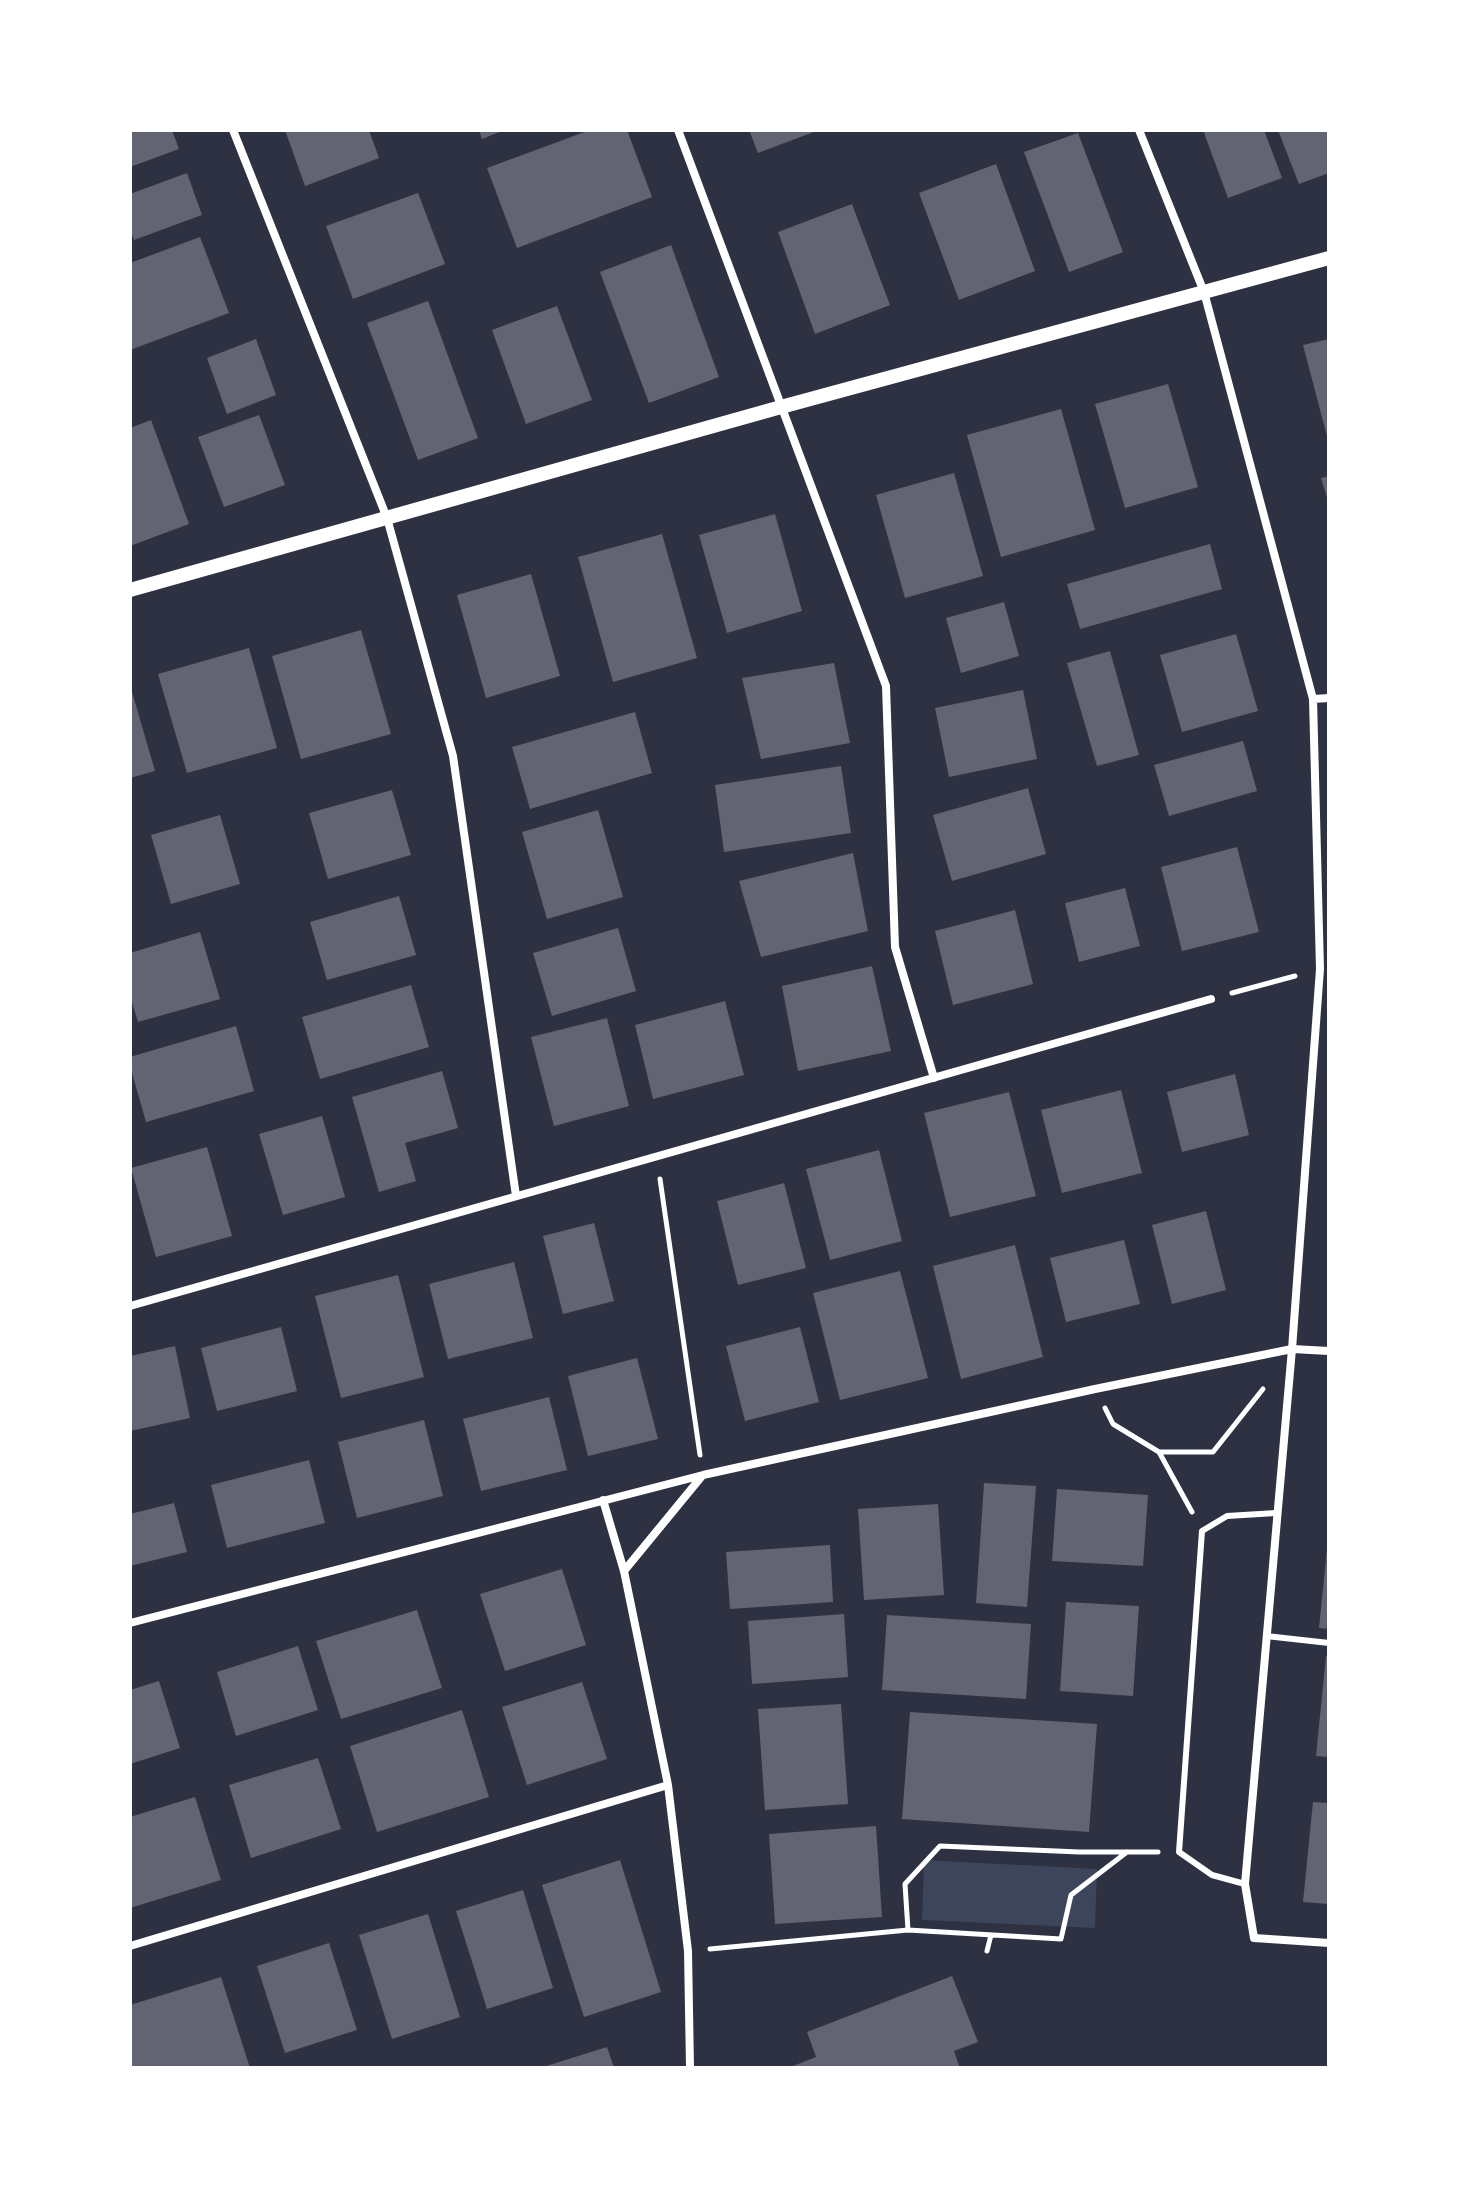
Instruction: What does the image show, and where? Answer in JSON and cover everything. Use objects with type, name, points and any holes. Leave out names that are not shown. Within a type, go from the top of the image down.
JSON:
[{"type":"street","points":[[233,130],[387,518],[453,756],[516,1196]]},
{"type":"street","points":[[678,130],[886,686],[895,947],[934,1078]]},
{"type":"street","points":[[1139,130],[1204,292],[1313,699],[1320,969],[1292,1349],[1245,1884],[1254,1938],[1329,1943]]},
{"type":"street","points":[[130,590],[781,407],[1329,258]]},
{"type":"street","points":[[1313,699],[1329,698]]},
{"type":"street","points":[[130,1304],[1211,999]]},
{"type":"street","points":[[130,1623],[703,1475],[1292,1349],[1329,1351]]},
{"type":"street","points":[[624,1571],[703,1475]]},
{"type":"street","points":[[603,1500],[624,1571],[668,1785],[688,1951],[690,2068]]},
{"type":"street","points":[[130,1946],[668,1785]]},
{"type":"lane","points":[[1245,1884],[1212,1875],[1179,1852],[1202,1531],[1227,1516],[1276,1513]]},
{"type":"lane","points":[[1266,1636],[1329,1643]]},
{"type":"path","points":[[1211,999],[1320,969]]},
{"type":"path","points":[[656,1156],[703,1475]]},
{"type":"path","points":[[1159,1452],[1213,1452],[1292,1349]]},
{"type":"path","points":[[1095,1389],[1113,1424],[1159,1452],[1202,1531]]},
{"type":"path","points":[[908,1930],[905,1884],[940,1846],[1179,1852]]},
{"type":"path","points":[[688,1951],[908,1930],[1061,1939],[1071,1895],[1127,1852]]},
{"type":"path","points":[[987,1951],[991,1935]]},
{"type":"shaded area","points":[[924,1860],[1097,1869],[1095,1928],[922,1920]]},
{"type":"building","points":[[130,130],[172,130],[179,149],[130,167]]},
{"type":"building","points":[[285,130],[369,130],[379,158],[305,186]]},
{"type":"building","points":[[479,130],[504,130],[482,139]]},
{"type":"building","points":[[590,130],[627,130],[652,197],[517,248],[487,168]]},
{"type":"building","points":[[749,130],[819,130],[758,153]]},
{"type":"building","points":[[1203,130],[1264,130],[1282,178],[1228,198]]},
{"type":"building","points":[[1278,130],[1329,130],[1329,173],[1299,184]]},
{"type":"building","points":[[1078,133],[1123,252],[1069,272],[1024,152]]},
{"type":"building","points":[[996,164],[1035,271],[959,300],[919,193]]},
{"type":"building","points":[[187,173],[202,215],[134,240],[130,229],[130,194]]},
{"type":"building","points":[[418,193],[445,264],[353,299],[326,226]]},
{"type":"building","points":[[852,204],[890,305],[815,334],[778,232]]},
{"type":"building","points":[[200,237],[229,313],[130,350],[130,263]]},
{"type":"building","points":[[671,245],[719,377],[649,403],[600,272]]},
{"type":"building","points":[[428,301],[478,438],[418,460],[367,323]]},
{"type":"building","points":[[557,306],[592,400],[526,424],[492,330]]},
{"type":"building","points":[[256,339],[276,395],[227,414],[207,358]]},
{"type":"building","points":[[1329,339],[1329,440],[1328,440],[1303,345]]},
{"type":"building","points":[[1168,384],[1198,487],[1125,508],[1095,404]]},
{"type":"building","points":[[1061,409],[1095,530],[1001,557],[967,435]]},
{"type":"building","points":[[259,415],[285,485],[224,507],[198,437]]},
{"type":"building","points":[[151,420],[189,524],[130,546],[130,428]]},
{"type":"building","points":[[954,473],[983,576],[905,598],[876,495]]},
{"type":"building","points":[[1329,476],[1329,501],[1328,501],[1321,478]]},
{"type":"building","points":[[775,514],[802,611],[727,633],[699,535]]},
{"type":"building","points":[[662,534],[697,658],[613,682],[578,557]]},
{"type":"building","points":[[1210,544],[1222,589],[1080,629],[1067,584]]},
{"type":"building","points":[[531,574],[560,676],[486,698],[457,595]]},
{"type":"building","points":[[1004,602],[1019,656],[961,673],[946,618]]},
{"type":"building","points":[[361,630],[391,734],[301,759],[272,656]]},
{"type":"building","points":[[1236,634],[1258,711],[1182,732],[1160,655]]},
{"type":"building","points":[[249,648],[277,748],[187,773],[158,674]]},
{"type":"building","points":[[1110,651],[1139,755],[1097,766],[1067,663]]},
{"type":"building","points":[[834,663],[850,743],[761,759],[742,678]]},
{"type":"building","points":[[130,685],[155,771],[130,778]]},
{"type":"building","points":[[1023,690],[1037,759],[949,777],[935,708]]},
{"type":"building","points":[[635,712],[652,773],[530,809],[512,747]]},
{"type":"building","points":[[1243,741],[1257,791],[1169,816],[1154,765]]},
{"type":"building","points":[[841,766],[851,833],[724,852],[715,785]]},
{"type":"building","points":[[1028,788],[1046,854],[952,881],[933,815]]},
{"type":"building","points":[[392,790],[411,855],[328,879],[309,813]]},
{"type":"building","points":[[598,810],[623,897],[547,919],[522,832]]},
{"type":"building","points":[[220,815],[240,884],[171,904],[151,835]]},
{"type":"building","points":[[1237,847],[1259,932],[1182,951],[1161,867]]},
{"type":"building","points":[[853,853],[868,931],[761,957],[739,881]]},
{"type":"building","points":[[1125,888],[1140,946],[1079,962],[1065,903]]},
{"type":"building","points":[[399,896],[416,955],[327,980],[310,922]]},
{"type":"building","points":[[1015,910],[1033,984],[953,1005],[935,931]]},
{"type":"building","points":[[618,928],[636,991],[552,1016],[533,953]]},
{"type":"building","points":[[200,932],[220,999],[138,1022],[130,996],[130,953]]},
{"type":"building","points":[[872,966],[891,1051],[798,1071],[782,986]]},
{"type":"building","points":[[411,985],[429,1047],[320,1079],[302,1017]]},
{"type":"building","points":[[725,1001],[744,1075],[653,1099],[635,1025]]},
{"type":"building","points":[[607,1018],[629,1106],[554,1126],[531,1037]]},
{"type":"building","points":[[236,1026],[254,1091],[146,1122],[130,1057]]},
{"type":"building","points":[[442,1071],[458,1128],[405,1143],[416,1181],[379,1192],[352,1097]]},
{"type":"building","points":[[1235,1074],[1249,1135],[1182,1152],[1167,1092]]},
{"type":"building","points":[[1121,1090],[1142,1173],[1062,1193],[1041,1110]]},
{"type":"building","points":[[1009,1092],[1036,1196],[950,1217],[924,1113]]},
{"type":"building","points":[[322,1116],[345,1197],[283,1215],[259,1134]]},
{"type":"building","points":[[207,1147],[232,1236],[156,1257],[131,1168]]},
{"type":"building","points":[[879,1150],[902,1241],[830,1260],[806,1169]]},
{"type":"building","points":[[784,1183],[806,1268],[738,1285],[717,1201]]},
{"type":"building","points":[[1206,1211],[1226,1290],[1172,1304],[1152,1225]]},
{"type":"building","points":[[594,1223],[614,1301],[563,1314],[543,1236]]},
{"type":"building","points":[[1124,1240],[1140,1304],[1066,1322],[1050,1258]]},
{"type":"building","points":[[1015,1245],[1043,1357],[961,1379],[933,1266]]},
{"type":"building","points":[[514,1262],[533,1338],[448,1359],[429,1284]]},
{"type":"building","points":[[900,1271],[928,1378],[840,1400],[813,1293]]},
{"type":"building","points":[[398,1275],[424,1377],[341,1398],[315,1296]]},
{"type":"building","points":[[281,1327],[297,1391],[217,1411],[201,1348]]},
{"type":"building","points":[[800,1327],[819,1402],[745,1421],[726,1346]]},
{"type":"building","points":[[175,1346],[190,1418],[130,1431],[130,1356]]},
{"type":"building","points":[[637,1358],[658,1439],[588,1456],[568,1376]]},
{"type":"building","points":[[549,1397],[567,1470],[481,1491],[463,1419]]},
{"type":"building","points":[[424,1420],[443,1496],[357,1518],[338,1442]]},
{"type":"building","points":[[309,1460],[325,1523],[227,1548],[211,1485]]},
{"type":"building","points":[[984,1483],[1036,1486],[1027,1607],[976,1603]]},
{"type":"building","points":[[1057,1489],[1148,1495],[1143,1566],[1052,1561]]},
{"type":"building","points":[[174,1503],[187,1552],[130,1566],[130,1514]]},
{"type":"building","points":[[938,1504],[944,1595],[864,1600],[858,1509]]},
{"type":"building","points":[[830,1545],[833,1602],[730,1609],[726,1552]]},
{"type":"building","points":[[1329,1549],[1329,1629],[1319,1628]]},
{"type":"building","points":[[562,1569],[586,1645],[505,1671],[480,1594]]},
{"type":"building","points":[[1066,1602],[1139,1606],[1133,1696],[1060,1691]]},
{"type":"building","points":[[417,1610],[442,1688],[341,1719],[316,1641]]},
{"type":"building","points":[[844,1614],[848,1677],[752,1684],[748,1621]]},
{"type":"building","points":[[887,1615],[1031,1624],[1026,1699],[882,1690]]},
{"type":"building","points":[[298,1646],[318,1710],[236,1736],[217,1672]]},
{"type":"building","points":[[1326,1656],[1329,1656],[1329,1757],[1316,1756]]},
{"type":"building","points":[[159,1681],[180,1748],[130,1764],[130,1690]]},
{"type":"building","points":[[582,1682],[607,1759],[527,1785],[502,1707]]},
{"type":"building","points":[[841,1704],[848,1804],[765,1810],[758,1709]]},
{"type":"building","points":[[462,1710],[489,1797],[377,1832],[350,1746]]},
{"type":"building","points":[[910,1712],[1097,1724],[1089,1832],[902,1819]]},
{"type":"building","points":[[318,1758],[341,1829],[251,1858],[229,1785]]},
{"type":"building","points":[[195,1797],[221,1880],[130,1908],[130,1817]]},
{"type":"building","points":[[1313,1802],[1329,1803],[1329,1904],[1303,1902]]},
{"type":"building","points":[[876,1826],[882,1917],[775,1924],[769,1834]]},
{"type":"building","points":[[620,1860],[661,1992],[584,2017],[542,1885]]},
{"type":"building","points":[[523,1890],[553,1988],[487,2009],[456,1911]]},
{"type":"building","points":[[428,1914],[460,2017],[392,2039],[359,1935]]},
{"type":"building","points":[[329,1943],[357,2030],[285,2053],[257,1966]]},
{"type":"building","points":[[952,1976],[978,2042],[954,2051],[960,2068],[788,2068],[816,2057],[807,2032]]},
{"type":"building","points":[[221,1977],[250,2068],[130,2068],[130,2005]]},
{"type":"building","points":[[607,2047],[614,2068],[543,2068],[543,2067]]}]
